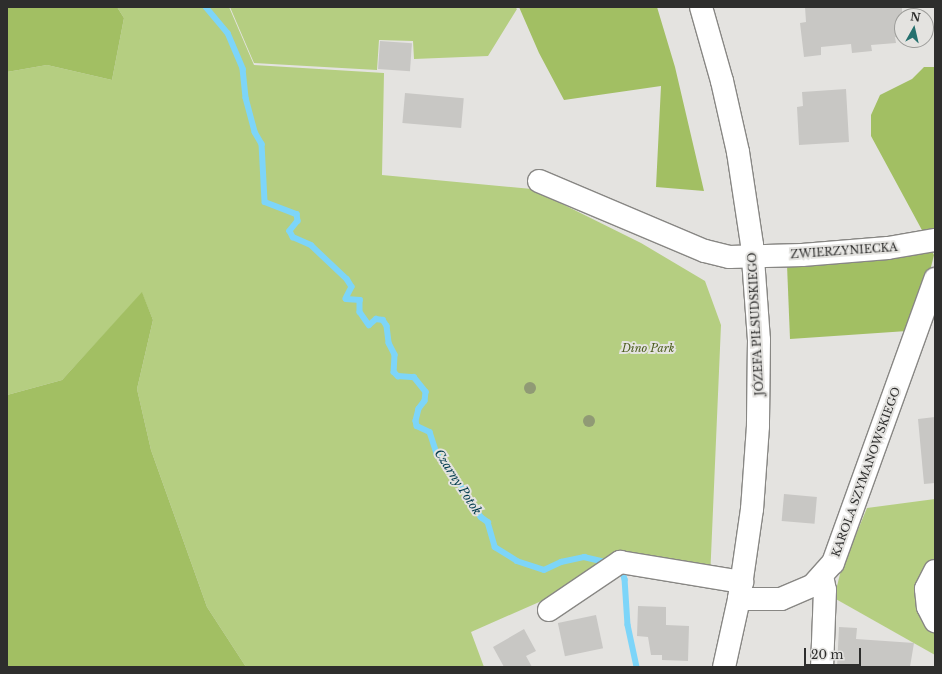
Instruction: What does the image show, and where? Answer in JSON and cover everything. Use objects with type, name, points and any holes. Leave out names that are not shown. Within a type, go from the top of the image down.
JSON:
[{"type":"street","name":"JÓZEFA PIŁSUDSKIEGO","points":[[701,7],[734,137],[753,255],[759,340],[758,432],[750,528],[740,590],[724,667]]},
{"type":"street","name":"ZWIERZYNIECKA","points":[[539,180],[705,251],[729,257],[753,255],[802,255],[888,248],[935,240]]},
{"type":"street","name":"KAROLA SZYMANOWSKIEGO","points":[[549,610],[612,568],[740,590],[781,599],[812,586],[833,563],[935,279]]},
{"type":"street","points":[[935,571],[926,589],[928,606],[935,621]]},
{"type":"street","points":[[822,576],[825,590],[822,667]]},
{"type":"green space","points":[[7,7],[117,7],[124,18],[112,80],[47,65],[7,72]]},
{"type":"green space","name":"Dino Park","points":[[117,7],[229,7],[254,65],[384,73],[382,175],[532,189],[641,243],[705,281],[721,325],[710,579],[612,570],[471,632],[484,667],[246,667],[207,607],[151,450],[137,389],[153,320],[142,293],[62,380],[7,395],[7,72],[47,65],[112,80],[124,18]]},
{"type":"green space","points":[[230,7],[515,7],[517,9],[488,56],[414,59],[413,41],[379,40],[377,70],[254,63]]},
{"type":"green space","points":[[519,7],[657,7],[675,67],[704,191],[656,187],[661,86],[564,100],[539,53]]},
{"type":"green space","points":[[924,67],[935,67],[935,228],[923,232],[871,136],[871,115],[880,95],[912,79]]},
{"type":"green space","points":[[929,246],[934,255],[930,271],[907,331],[790,339],[787,265]]},
{"type":"green space","points":[[142,292],[153,320],[137,389],[151,450],[207,607],[246,667],[7,667],[7,395],[62,380]]},
{"type":"green space","points":[[935,499],[935,655],[834,598],[841,570],[867,508]]},
{"type":"building","points":[[805,7],[902,7],[894,8],[894,43],[871,45],[872,51],[852,53],[851,44],[821,47],[821,55],[804,57],[800,23],[806,22]]},
{"type":"building","points":[[380,41],[412,43],[410,71],[378,69]]},
{"type":"building","points":[[846,89],[849,142],[799,145],[797,107],[803,106],[802,92]]},
{"type":"building","points":[[405,93],[464,98],[461,128],[402,123]]},
{"type":"building","points":[[935,417],[935,483],[924,484],[918,419]]},
{"type":"building","points":[[784,494],[817,497],[815,524],[782,521]]},
{"type":"building","points":[[638,606],[666,607],[666,625],[689,626],[688,661],[662,660],[662,655],[651,655],[648,637],[637,636]]},
{"type":"building","points":[[596,615],[603,648],[565,656],[558,623]]},
{"type":"building","points":[[839,627],[857,628],[856,639],[914,643],[910,667],[837,667]]},
{"type":"building","points":[[524,629],[536,651],[526,656],[532,667],[504,667],[493,647]]},
{"type":"waterway","name":"Czarny Potok","points":[[206,7],[228,33],[243,69],[246,98],[255,132],[262,144],[265,202],[297,214],[298,221],[290,231],[293,237],[311,245],[347,279],[352,287],[346,299],[360,300],[360,312],[369,325],[376,319],[383,320],[387,326],[389,343],[395,355],[394,372],[398,376],[414,377],[426,392],[425,401],[419,409],[416,421],[417,426],[430,432],[437,454],[451,470],[481,517],[488,522],[495,547],[517,561],[544,570],[561,562],[584,557],[609,563]]},
{"type":"waterway","name":"Czarny Potok","points":[[621,567],[625,579],[628,625],[637,667]]}]
